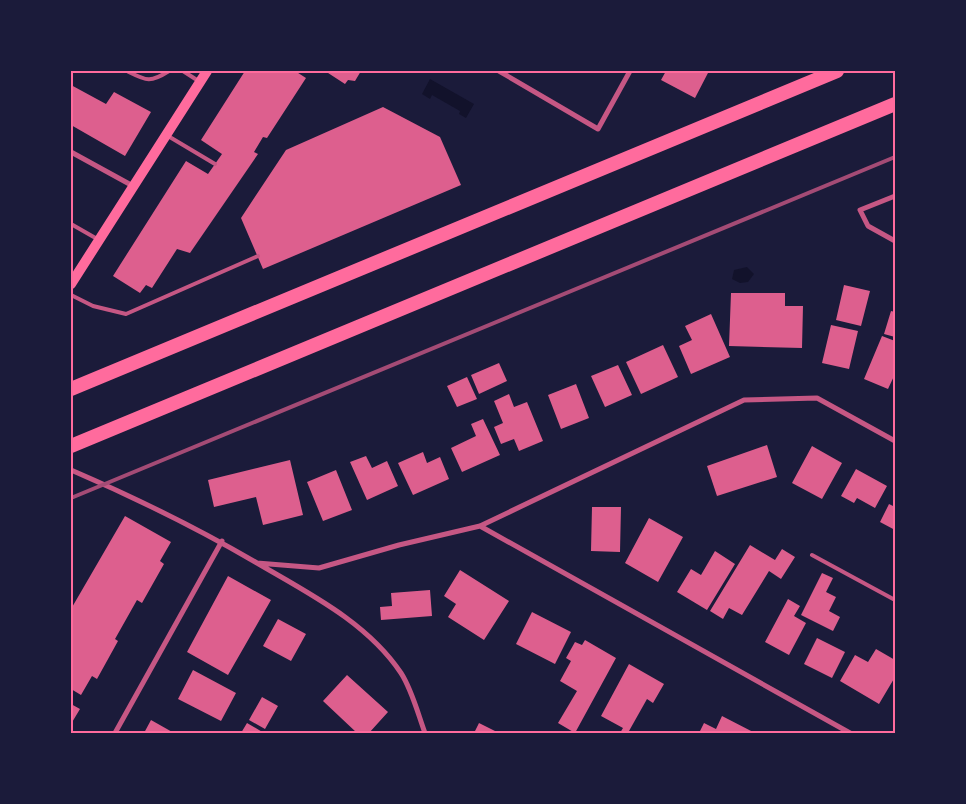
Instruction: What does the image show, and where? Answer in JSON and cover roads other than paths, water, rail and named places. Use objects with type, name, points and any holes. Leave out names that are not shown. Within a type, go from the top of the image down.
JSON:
[{"type":"highway","points":[[71,389],[837,71]]},
{"type":"highway","points":[[71,446],[895,104]]},
{"type":"main road","points":[[71,284],[206,71]]},
{"type":"street","points":[[499,71],[598,129],[630,71]]},
{"type":"street","points":[[71,152],[133,186]]},
{"type":"street","points":[[895,196],[860,210],[868,226],[895,241]]},
{"type":"street","points":[[257,563],[319,568],[398,545],[480,526],[744,400],[817,398],[895,441]]},
{"type":"street","points":[[71,470],[155,507],[222,541],[306,591],[355,624],[376,644],[401,674],[425,733]]},
{"type":"street","points":[[480,526],[850,733]]},
{"type":"street","points":[[115,733],[222,541]]},
{"type":"lane","points":[[127,71],[145,80],[156,79],[169,71]]},
{"type":"lane","points":[[184,71],[200,82]]},
{"type":"lane","points":[[166,135],[215,164]]},
{"type":"lane","points":[[71,224],[99,240]]},
{"type":"lane","points":[[71,295],[92,306],[126,314],[258,256]]},
{"type":"lane","points":[[812,555],[895,600]]},
{"type":"railway","points":[[71,498],[895,157]]}]
